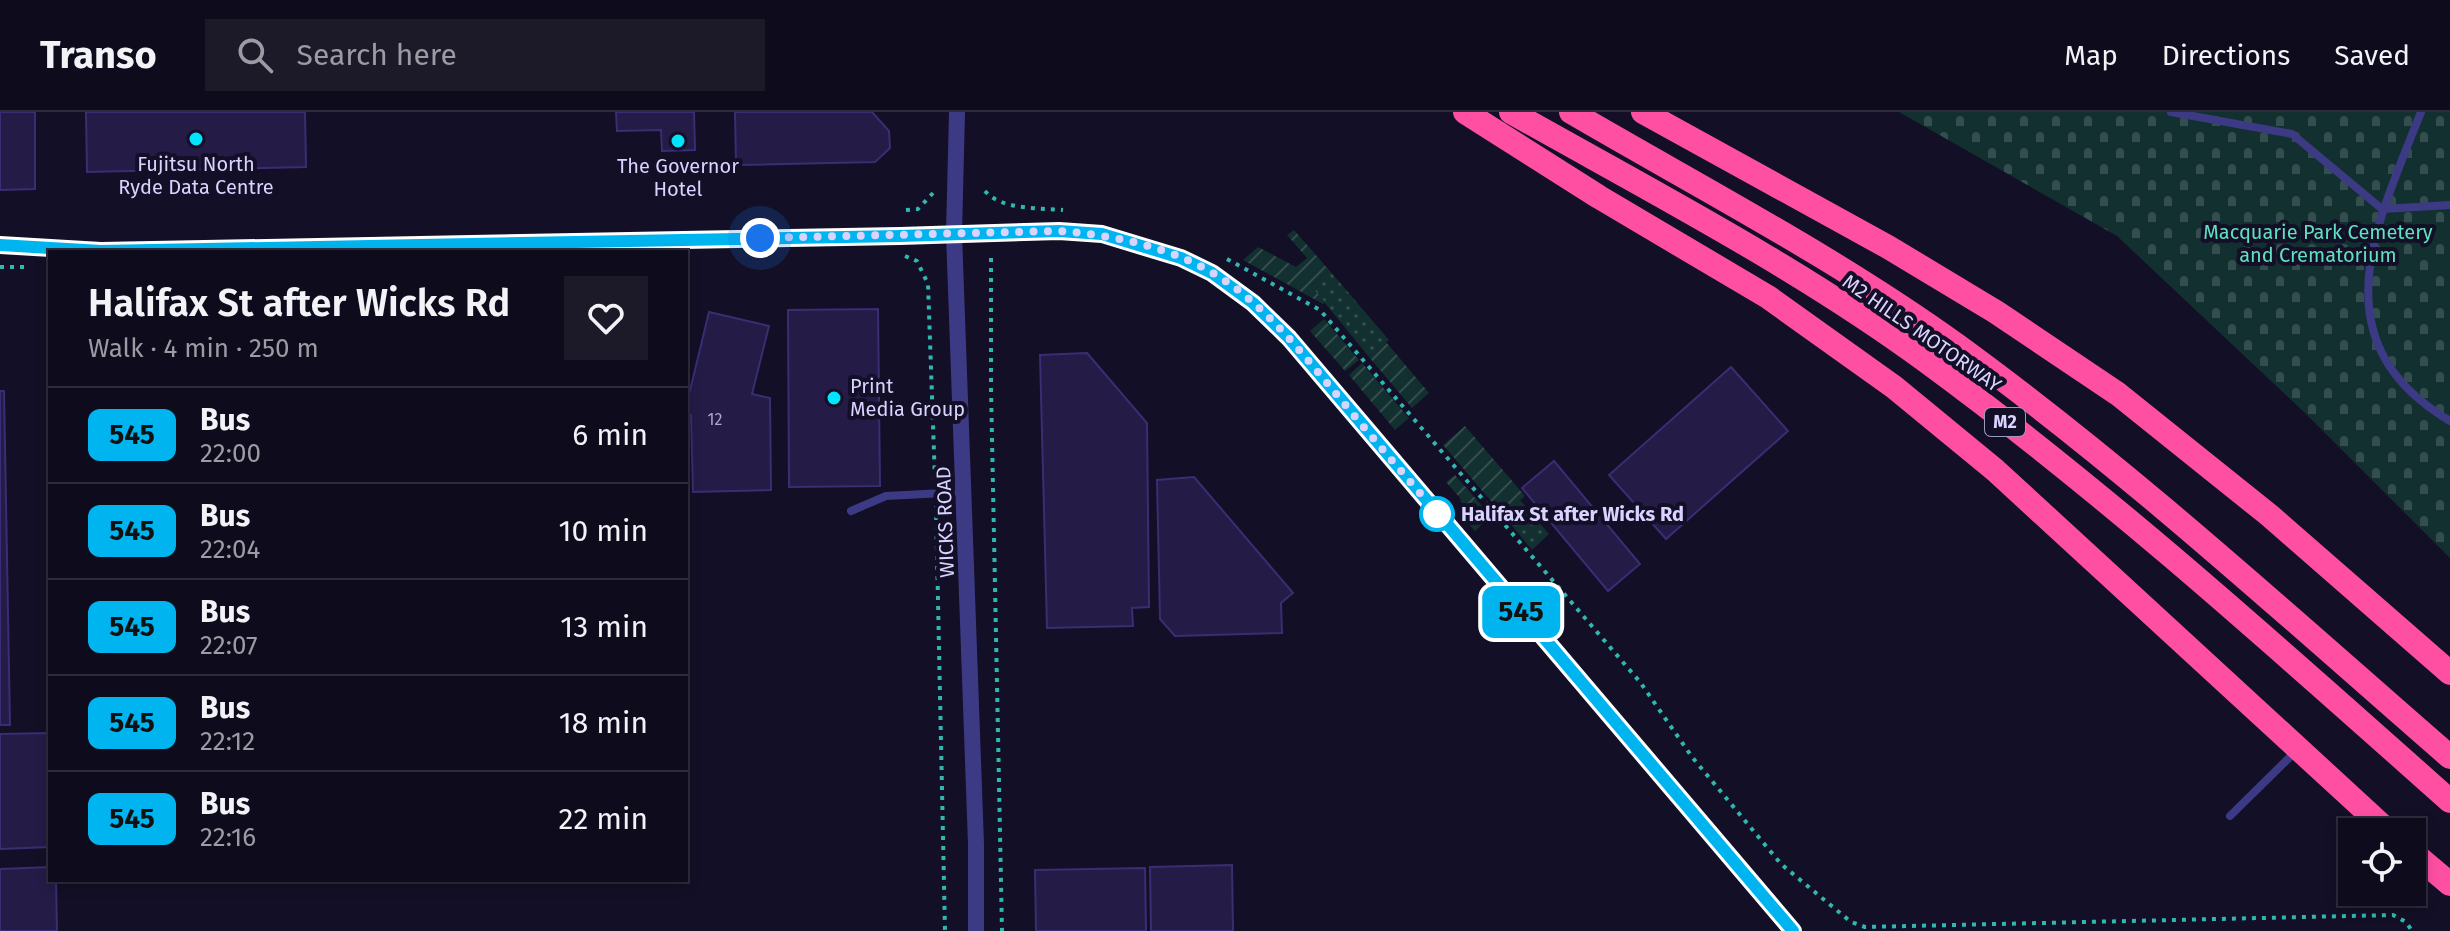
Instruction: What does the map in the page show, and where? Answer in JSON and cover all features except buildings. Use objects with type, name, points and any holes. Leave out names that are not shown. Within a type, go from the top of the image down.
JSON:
[{"type":"highway","points":[[1465,112],[1599,197],[1768,297],[1894,387],[1995,470],[2374,818]]},
{"type":"highway","name":"M2 HILLS MOTORWAY","points":[[1511,112],[1744,244],[1924,360],[2069,470],[2450,801]]},
{"type":"highway","name":"M2 HILLS MOTORWAY","points":[[1571,112],[1768,225],[1870,287],[1956,345],[2125,476],[2450,757]]},
{"type":"highway","points":[[1643,112],[1888,247],[1996,312],[2118,394],[2269,515],[2450,673]]},
{"type":"highway","points":[[2426,864],[2450,884]]},
{"type":"street","name":"WICKS ROAD","points":[[957,112],[954,234],[976,931]]},
{"type":"street","points":[[242,250],[565,247],[1059,231],[1102,234],[1181,258],[1212,273],[1253,303],[1289,338],[1793,931]]},
{"type":"street","points":[[0,245],[72,250]]},
{"type":"lane","points":[[2171,112],[2292,134],[2382,209],[2450,205]]},
{"type":"lane","points":[[2421,112],[2382,209],[2373,240],[2368,269],[2368,300],[2381,349],[2400,378],[2424,405],[2450,421]]},
{"type":"lane","points":[[851,511],[886,496],[964,492]]},
{"type":"lane","points":[[2230,816],[2298,748]]},
{"type":"path","points":[[906,210],[918,209],[933,193]]},
{"type":"path","points":[[906,256],[917,261],[928,284],[945,931]]},
{"type":"path","points":[[991,258],[1002,931]]},
{"type":"path","points":[[1865,927],[2393,915],[2406,922],[2412,931]]},
{"type":"green space","name":"Macquarie Park Cemetery and Crematorium","points":[[1899,112],[2450,112],[2450,558],[2304,412],[2117,236]]},
{"type":"green space","points":[[1294,230],[1329,270],[1311,286],[1325,302],[1323,304],[1243,260],[1258,247],[1296,267],[1307,258],[1287,235]]},
{"type":"green space","points":[[1329,270],[1389,340],[1369,357],[1311,286]]},
{"type":"green space","points":[[1324,319],[1359,360],[1345,371],[1310,331]]},
{"type":"green space","points":[[1386,342],[1429,393],[1412,408],[1369,357]]},
{"type":"green space","points":[[1362,363],[1409,418],[1395,430],[1349,375]]},
{"type":"green space","points":[[1465,426],[1525,496],[1503,515],[1443,445]]},
{"type":"green space","points":[[1455,475],[1491,516],[1475,531],[1468,523],[1460,498],[1446,482]]},
{"type":"green space","points":[[1520,500],[1549,534],[1532,550],[1503,515]]},
{"type":"bus line","name":"545","points":[[152,250],[1059,231],[1102,234],[1181,258],[1212,273],[1253,303],[1289,338],[1793,931]]},
{"type":"bus line","name":"545","points":[[0,245],[78,250]]},
{"type":"place","name":"Fujitsu North Ryde Data Centre","points":[[196,139]]},
{"type":"place","name":"The Governor Hotel","points":[[678,141]]},
{"type":"place","name":"Print Media Group","points":[[834,398]]},
{"type":"place","name":"Halifax St after Wicks Rd","points":[[1437,514]]},
{"type":"route","points":[[760,238],[1059,231],[1102,234],[1181,258],[1212,273],[1253,303],[1289,338],[1440,516],[1437,514]]}]
